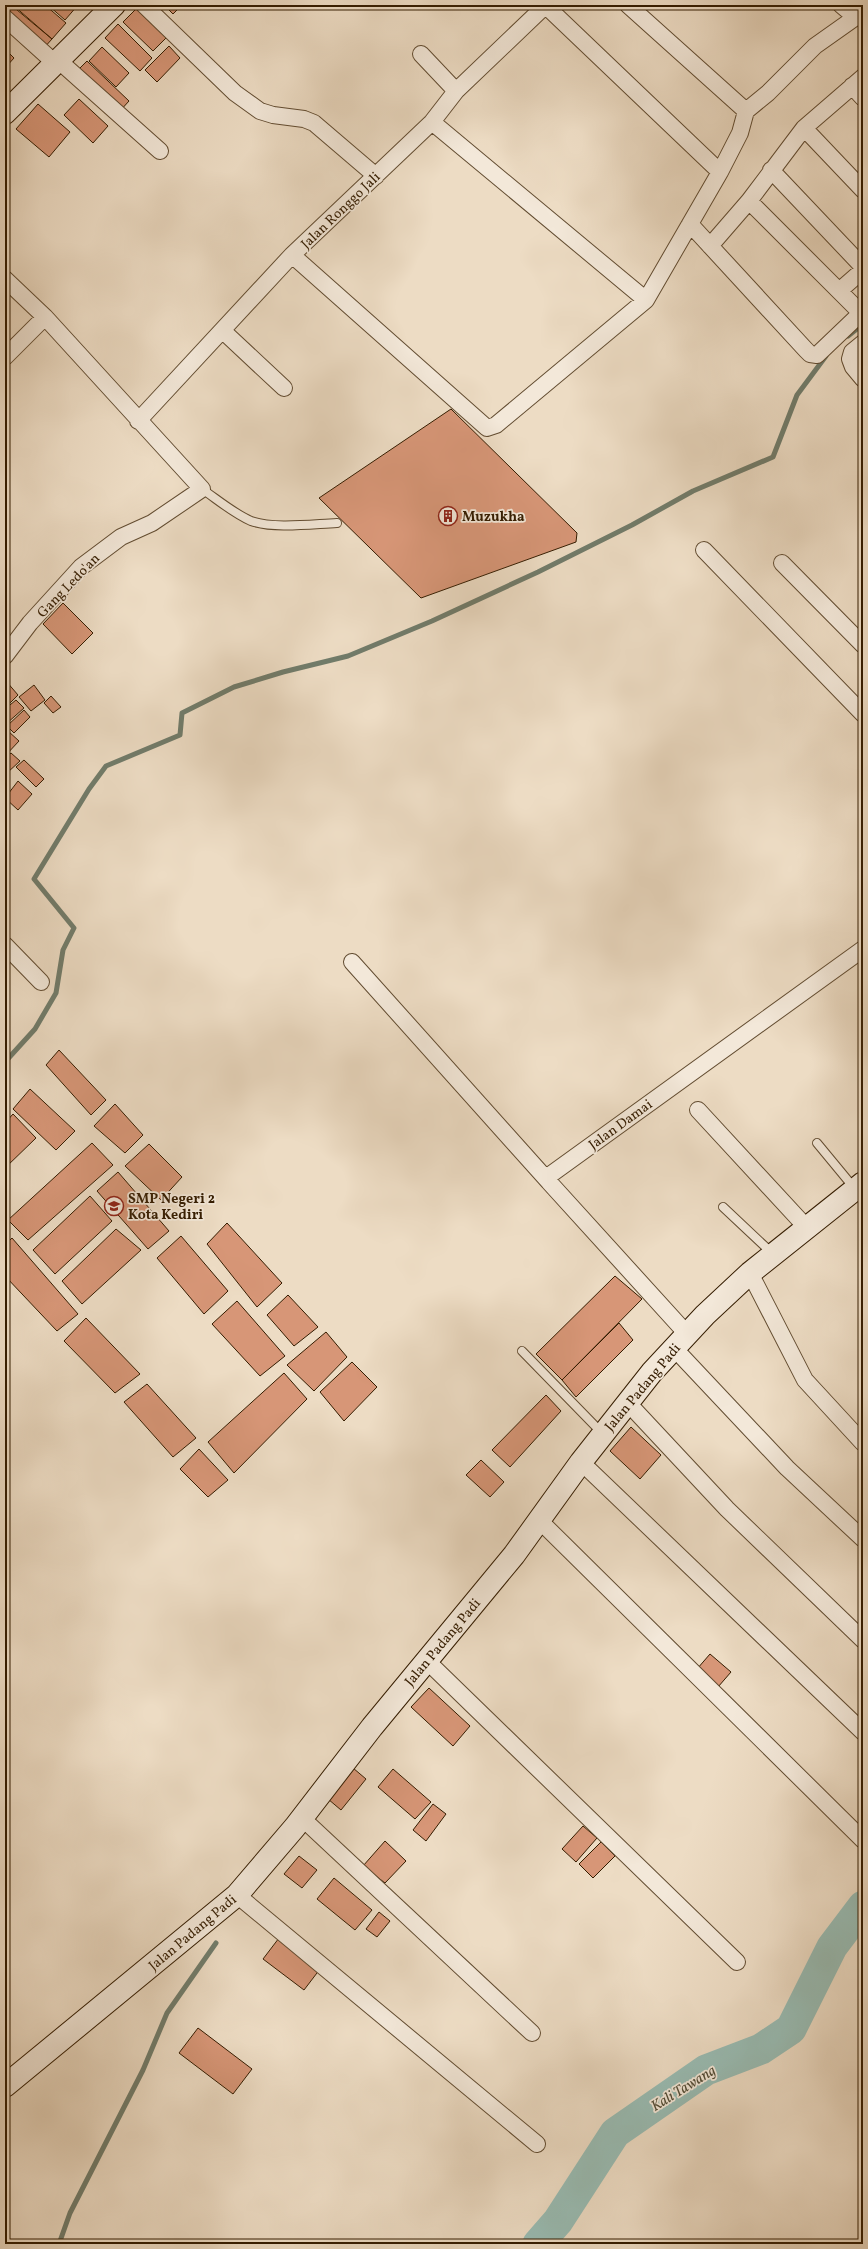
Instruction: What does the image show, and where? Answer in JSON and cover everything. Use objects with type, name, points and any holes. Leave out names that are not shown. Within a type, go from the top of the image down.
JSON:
[{"type":"main road","points":[[5,113],[114,5]]},
{"type":"main road","name":"Jalan Padang Padi","points":[[5,2086],[237,1895],[302,1818],[372,1727],[514,1555],[581,1462],[628,1402],[680,1341],[750,1273],[859,1186]]},
{"type":"street","points":[[144,5],[235,93],[260,111],[273,115],[304,119],[314,123],[376,176]]},
{"type":"street","points":[[546,5],[720,172]]},
{"type":"street","name":"Jalan Ronggo Jali","points":[[138,421],[292,256],[432,122],[456,91],[546,5]]},
{"type":"street","points":[[628,5],[746,111]]},
{"type":"street","points":[[292,256],[487,428],[503,420],[646,300],[720,172],[740,133],[746,111],[768,93],[815,46],[859,14],[841,5]]},
{"type":"street","points":[[5,18],[160,151]]},
{"type":"street","points":[[421,54],[456,91]]},
{"type":"street","points":[[710,246],[750,201],[771,170],[804,128],[857,82],[863,98]]},
{"type":"street","points":[[432,122],[646,300]]},
{"type":"street","points":[[804,128],[863,190]]},
{"type":"street","points":[[771,170],[863,268],[839,291]]},
{"type":"street","points":[[690,224],[810,354],[819,354],[861,313],[750,201]]},
{"type":"street","points":[[5,279],[45,317],[138,421],[202,489]]},
{"type":"street","points":[[5,357],[45,317]]},
{"type":"street","points":[[222,331],[284,388]]},
{"type":"street","points":[[863,343],[852,352],[850,359],[853,367],[863,379]]},
{"type":"street","name":"Gang Ledo'an","points":[[5,656],[30,624],[81,567],[109,545],[152,522],[202,489]]},
{"type":"street","points":[[704,550],[863,714]]},
{"type":"street","points":[[782,563],[863,645]]},
{"type":"street","points":[[5,945],[41,982]]},
{"type":"street","name":"Jalan Damai","points":[[549,1182],[550,1175],[556,1170],[863,949]]},
{"type":"street","points":[[352,962],[549,1182],[787,1468],[863,1539]]},
{"type":"street","points":[[698,1110],[807,1228]]},
{"type":"street","points":[[750,1273],[805,1380],[863,1443]]},
{"type":"street","points":[[628,1402],[727,1509],[863,1640]]},
{"type":"street","points":[[581,1462],[863,1732]]},
{"type":"street","points":[[539,1520],[863,1840]]},
{"type":"street","points":[[427,1661],[737,1962]]},
{"type":"street","points":[[302,1818],[532,2033]]},
{"type":"street","points":[[237,1895],[537,2144]]},
{"type":"lane","points":[[202,489],[235,513],[252,521],[280,525],[337,523]]},
{"type":"lane","points":[[817,1143],[859,1186]]},
{"type":"lane","points":[[723,1207],[774,1254]]},
{"type":"lane","points":[[522,1351],[603,1434]]},
{"type":"building","points":[[11,5],[52,39],[43,49],[5,11]]},
{"type":"building","points":[[13,5],[45,5],[66,23],[52,39]]},
{"type":"building","points":[[48,5],[78,5],[65,20]]},
{"type":"building","points":[[164,5],[182,5],[173,14]]},
{"type":"building","points":[[138,7],[168,36],[153,51],[123,22]]},
{"type":"building","points":[[118,24],[152,58],[140,71],[105,38]]},
{"type":"building","points":[[169,46],[180,58],[157,82],[145,70]]},
{"type":"building","points":[[102,47],[129,73],[116,87],[89,61]]},
{"type":"building","points":[[5,49],[14,58],[5,68]]},
{"type":"building","points":[[87,61],[129,101],[119,112],[76,72]]},
{"type":"building","points":[[79,99],[108,126],[93,143],[64,115]]},
{"type":"building","points":[[38,104],[70,132],[49,157],[16,129]]},
{"type":"building","name":"Muzukha","points":[[451,409],[577,533],[576,542],[421,598],[319,498]]},
{"type":"building","points":[[63,603],[93,633],[72,654],[43,624]]},
{"type":"building","points":[[6,681],[18,695],[5,708],[5,682]]},
{"type":"building","points":[[34,685],[45,700],[31,711],[19,697]]},
{"type":"building","points":[[51,696],[61,707],[53,713],[44,703]]},
{"type":"building","points":[[16,700],[24,708],[6,724],[5,709]]},
{"type":"building","points":[[24,710],[30,717],[14,733],[7,726]]},
{"type":"building","points":[[8,731],[19,741],[5,756],[5,735]]},
{"type":"building","points":[[11,753],[20,761],[7,773],[5,771],[5,759]]},
{"type":"building","points":[[24,760],[44,779],[36,787],[16,767]]},
{"type":"building","points":[[18,781],[32,794],[18,810],[5,798]]},
{"type":"building","points":[[59,1050],[106,1100],[91,1115],[46,1065]]},
{"type":"building","points":[[30,1089],[75,1131],[56,1150],[13,1109]]},
{"type":"building","points":[[115,1104],[143,1135],[125,1153],[94,1126]]},
{"type":"building","points":[[13,1114],[36,1138],[5,1168],[5,1123]]},
{"type":"building","points":[[92,1143],[113,1165],[28,1240],[8,1220]]},
{"type":"building","points":[[149,1144],[182,1177],[161,1200],[125,1166]]},
{"type":"building","points":[[118,1172],[169,1231],[148,1249],[97,1191]]},
{"type":"building","points":[[90,1196],[112,1221],[55,1274],[33,1250]]},
{"type":"building","points":[[227,1223],[282,1283],[257,1307],[207,1244]]},
{"type":"building","points":[[116,1229],[141,1250],[82,1304],[62,1281]]},
{"type":"building","points":[[181,1236],[228,1291],[204,1314],[157,1258]]},
{"type":"building","points":[[12,1238],[78,1314],[57,1331],[5,1276],[5,1245]]},
{"type":"building","points":[[615,1276],[642,1299],[562,1380],[536,1354]]},
{"type":"building","points":[[288,1295],[318,1327],[294,1346],[267,1315]]},
{"type":"building","points":[[237,1301],[285,1356],[260,1376],[212,1324]]},
{"type":"building","points":[[86,1318],[140,1374],[115,1393],[64,1341]]},
{"type":"building","points":[[619,1323],[633,1340],[576,1397],[562,1380]]},
{"type":"building","points":[[326,1332],[347,1357],[314,1391],[287,1365]]},
{"type":"building","points":[[352,1362],[377,1387],[344,1421],[320,1392]]},
{"type":"building","points":[[284,1373],[307,1399],[234,1473],[208,1442]]},
{"type":"building","points":[[147,1384],[196,1438],[173,1457],[124,1402]]},
{"type":"building","points":[[546,1395],[561,1411],[510,1467],[492,1450]]},
{"type":"building","points":[[631,1427],[661,1455],[640,1479],[610,1451]]},
{"type":"building","points":[[199,1449],[228,1480],[208,1497],[180,1469]]},
{"type":"building","points":[[481,1460],[504,1482],[490,1497],[466,1475]]},
{"type":"building","points":[[710,1654],[731,1672],[718,1687],[697,1669]]},
{"type":"building","points":[[429,1688],[470,1726],[453,1746],[411,1707]]},
{"type":"building","points":[[353,1768],[366,1779],[341,1810],[328,1799]]},
{"type":"building","points":[[393,1769],[431,1802],[415,1819],[378,1787]]},
{"type":"building","points":[[433,1804],[446,1814],[426,1841],[413,1830]]},
{"type":"building","points":[[583,1826],[597,1838],[576,1862],[562,1849]]},
{"type":"building","points":[[385,1841],[406,1861],[385,1883],[363,1866]]},
{"type":"building","points":[[601,1842],[615,1856],[593,1878],[579,1864]]},
{"type":"building","points":[[299,1856],[317,1870],[302,1888],[284,1874]]},
{"type":"building","points":[[334,1878],[372,1910],[355,1930],[317,1899]]},
{"type":"building","points":[[379,1912],[390,1921],[377,1937],[366,1929]]},
{"type":"building","points":[[279,1938],[320,1969],[304,1990],[263,1959]]},
{"type":"building","points":[[198,2028],[252,2069],[233,2094],[179,2053]]},
{"type":"waterway","points":[[848,336],[863,324]]},
{"type":"waterway","points":[[5,1062],[35,1029],[56,993],[63,950],[74,928],[34,879],[89,789],[106,766],[180,735],[182,713],[234,687],[283,672],[348,656],[432,621],[538,572],[632,525],[693,491],[773,457],[797,395],[826,356]]},
{"type":"waterway","name":"Kali Tawang","points":[[538,2244],[558,2221],[615,2133],[706,2070],[761,2049],[791,2029],[832,1947],[863,1906]]},
{"type":"waterway","points":[[59,2244],[70,2213],[143,2070],[167,2013],[216,1943]]},
{"type":"place","name":"Muzukha","points":[[448,516]]},
{"type":"place","name":"SMP Negeri 2 Kota Kediri","points":[[114,1206]]}]
